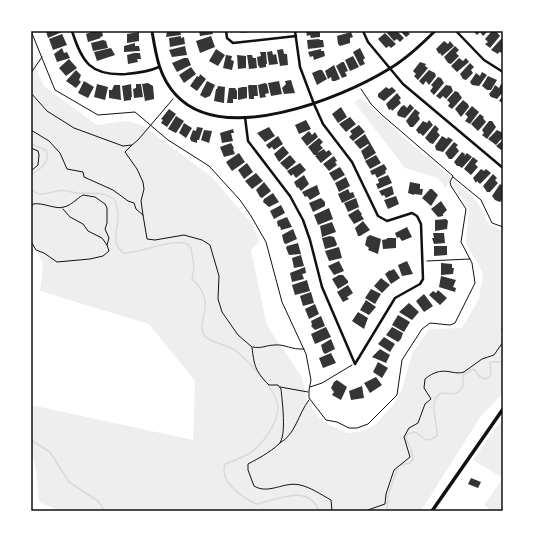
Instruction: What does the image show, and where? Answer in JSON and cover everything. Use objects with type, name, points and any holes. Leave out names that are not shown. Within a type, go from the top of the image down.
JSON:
[{"type":"main road","points":[[432,511],[503,409]]},
{"type":"street","points":[[72,31],[79,53],[87,64],[95,70],[105,74],[116,74],[148,72],[159,67]]},
{"type":"street","points":[[152,31],[159,67],[163,77],[176,96],[189,105],[208,114],[245,117],[314,104],[343,93],[390,69],[435,31]]},
{"type":"street","points":[[226,31],[227,38],[233,43],[296,36]]},
{"type":"street","points":[[295,31],[300,67],[314,104],[323,124],[352,162],[378,216],[386,221],[412,213],[419,218],[424,275],[421,282],[395,298],[355,364]]},
{"type":"street","points":[[363,31],[368,42],[409,89],[503,168]]},
{"type":"street","points":[[456,31],[484,60],[503,72]]},
{"type":"street","points":[[245,117],[248,141],[290,196],[303,220],[310,240],[322,287],[355,364]]},
{"type":"path","points":[[31,73],[42,57]]},
{"type":"path","points":[[31,93],[47,111],[74,128],[96,134],[117,145],[132,144]]},
{"type":"path","points":[[176,96],[138,140],[125,152],[137,169],[143,182],[144,189],[141,200],[147,239],[154,240],[184,235],[202,240],[210,245],[219,276],[218,299],[222,312],[238,335],[252,347],[260,348],[277,345],[290,349],[304,348]]},
{"type":"path","points":[[31,130],[49,141],[60,153],[67,169],[83,172],[84,178],[113,190],[128,201],[134,203],[144,220]]},
{"type":"path","points":[[31,148],[38,151],[40,159],[38,165],[31,171]]},
{"type":"path","points":[[453,176],[481,200],[492,223],[503,227]]},
{"type":"path","points":[[62,208],[86,195],[95,197],[105,204],[108,212],[105,229],[109,238],[107,245]]},
{"type":"path","points":[[31,207],[32,204],[43,204],[62,208],[66,213],[83,224],[88,232],[102,238],[109,251],[103,256],[90,259],[57,262],[36,250],[31,241]]},
{"type":"path","points":[[423,262],[470,258]]},
{"type":"path","points":[[503,324],[503,334]]},
{"type":"path","points":[[364,511],[385,504],[386,494],[394,470],[410,457],[404,437],[407,430],[418,423],[421,419],[425,404],[431,399],[424,388],[425,379],[430,375],[444,370],[463,372],[482,359],[494,355],[503,342]]},
{"type":"path","points":[[252,347],[252,359],[255,366],[269,385],[274,384],[279,387],[308,392]]},
{"type":"path","points":[[310,387],[322,383],[355,364]]},
{"type":"path","points":[[279,387],[282,401],[283,424],[279,444]]},
{"type":"path","points":[[310,400],[300,413],[292,431],[279,444],[261,458],[248,464],[248,470],[254,486],[267,489],[287,485],[300,485],[331,500],[332,511]]},
{"type":"shaded area","points":[[31,56],[44,86],[97,125],[126,121],[142,125],[212,177],[252,224],[260,241],[251,250],[267,326],[302,377],[307,399],[314,412],[325,423],[348,433],[363,431],[376,424],[394,404],[402,389],[412,354],[429,329],[462,328],[479,299],[483,273],[466,243],[469,209],[453,186],[454,180],[477,201],[489,225],[503,231],[503,393],[481,416],[421,511],[60,511],[39,502],[36,470],[31,449],[31,405],[193,440],[195,381],[149,324],[40,291],[43,263],[31,237]]},
{"type":"shaded area","points":[[359,99],[366,102],[403,137],[451,177],[446,188],[438,178],[405,168],[354,102]]},
{"type":"shaded area","points":[[503,418],[503,478],[473,460]]},
{"type":"shaded area","points":[[503,478],[503,511],[491,511],[484,505]]},
{"type":"building","points":[[46,31],[61,31],[62,32],[48,38]]},
{"type":"building","points":[[94,31],[102,31],[103,36],[88,42],[86,34]]},
{"type":"building","points":[[167,31],[180,31],[181,35],[166,37]]},
{"type":"building","points":[[199,31],[212,31],[213,34],[200,36]]},
{"type":"building","points":[[240,31],[250,31],[250,32],[241,33]]},
{"type":"building","points":[[306,31],[320,31],[320,37],[311,38],[310,35],[307,36]]},
{"type":"building","points":[[389,31],[397,31],[404,38],[400,42],[397,39],[394,41],[387,33]]},
{"type":"building","points":[[400,31],[407,31],[410,34],[406,37]]},
{"type":"building","points":[[473,31],[488,31],[483,36],[480,32],[477,35]]},
{"type":"building","points":[[492,31],[496,31],[500,36],[490,48],[485,44],[488,42],[485,39]]},
{"type":"building","points":[[139,32],[139,41],[127,43],[127,34]]},
{"type":"building","points":[[351,32],[353,37],[350,38],[350,43],[340,46],[338,44],[337,36]]},
{"type":"building","points":[[385,33],[396,44],[391,48],[389,46],[386,48],[378,39]]},
{"type":"building","points":[[62,34],[67,45],[53,50],[49,39]]},
{"type":"building","points":[[181,36],[181,38],[184,37],[185,44],[170,47],[169,38]]},
{"type":"building","points":[[211,36],[215,47],[200,53],[196,41]]},
{"type":"building","points":[[501,39],[503,40],[503,53],[499,52],[498,54],[491,50]]},
{"type":"building","points":[[103,40],[106,41],[108,48],[93,51],[91,43]]},
{"type":"building","points":[[307,40],[323,40],[324,47],[308,49]]},
{"type":"building","points":[[444,41],[448,44],[450,41],[454,46],[442,56],[436,49]]},
{"type":"building","points":[[135,43],[135,46],[139,46],[140,51],[124,52],[124,46]]},
{"type":"building","points":[[185,46],[187,55],[172,57],[169,50]]},
{"type":"building","points":[[455,46],[459,50],[456,53],[459,56],[451,64],[448,63],[444,57]]},
{"type":"building","points":[[62,48],[64,53],[67,52],[70,58],[57,62],[54,54]]},
{"type":"building","points":[[111,48],[115,55],[97,61],[94,52]]},
{"type":"building","points":[[360,48],[365,58],[363,60],[365,64],[360,66],[353,52]]},
{"type":"building","points":[[216,49],[225,55],[218,66],[209,61]]},
{"type":"building","points":[[283,49],[284,54],[287,54],[288,65],[280,66],[277,50]]},
{"type":"building","points":[[321,49],[321,51],[324,51],[325,56],[314,60],[313,56],[310,57],[308,52]]},
{"type":"building","points":[[272,51],[273,55],[276,54],[278,64],[269,65],[267,52]]},
{"type":"building","points":[[260,52],[266,52],[266,67],[260,68],[258,65],[257,57],[261,56]]},
{"type":"building","points":[[140,53],[141,59],[137,59],[138,62],[128,64],[127,55]]},
{"type":"building","points":[[226,55],[232,56],[231,60],[234,61],[232,70],[223,68]]},
{"type":"building","points":[[237,55],[246,56],[246,68],[238,69]]},
{"type":"building","points":[[247,55],[252,55],[253,58],[256,58],[257,68],[249,69]]},
{"type":"building","points":[[353,56],[359,67],[350,71],[345,60]]},
{"type":"building","points":[[188,58],[191,65],[177,72],[172,63]]},
{"type":"building","points":[[459,58],[463,61],[466,58],[469,62],[457,72],[451,66]]},
{"type":"building","points":[[69,59],[77,68],[66,76],[59,68]]},
{"type":"building","points":[[344,62],[348,71],[345,72],[347,76],[342,78],[336,66]]},
{"type":"building","points":[[420,62],[426,64],[425,66],[428,68],[418,80],[414,76],[416,74],[413,71]]},
{"type":"building","points":[[470,63],[474,67],[471,70],[473,73],[466,80],[463,79],[460,74]]},
{"type":"building","points":[[334,65],[340,79],[332,81],[331,77],[328,79],[325,71]]},
{"type":"building","points":[[191,67],[196,74],[184,83],[179,75]]},
{"type":"building","points":[[76,70],[81,75],[79,80],[81,82],[76,88],[66,81]]},
{"type":"building","points":[[322,70],[327,79],[317,85],[312,73]]},
{"type":"building","points":[[429,70],[435,73],[436,76],[429,85],[426,81],[423,85],[419,81]]},
{"type":"building","points":[[482,72],[487,75],[479,86],[472,85],[470,82],[476,73],[480,76]]},
{"type":"building","points":[[200,74],[206,79],[197,91],[190,86]]},
{"type":"building","points":[[488,76],[497,80],[491,90],[487,90],[482,86]]},
{"type":"building","points":[[438,77],[441,78],[444,83],[434,95],[430,91],[433,87],[431,85]]},
{"type":"building","points":[[291,80],[295,93],[284,94],[282,88],[286,84],[285,81]]},
{"type":"building","points":[[84,81],[94,87],[88,98],[78,93]]},
{"type":"building","points":[[207,81],[215,85],[210,96],[205,98],[200,95]]},
{"type":"building","points":[[279,81],[282,94],[271,96],[268,83]]},
{"type":"building","points":[[148,83],[153,86],[154,99],[145,101],[142,84]]},
{"type":"building","points":[[265,83],[267,84],[269,93],[265,94],[266,97],[260,98],[258,85]]},
{"type":"building","points":[[97,84],[108,87],[105,100],[94,97]]},
{"type":"building","points":[[131,84],[131,100],[124,101],[122,86]]},
{"type":"building","points":[[136,84],[141,84],[143,97],[134,98],[133,89],[136,88]]},
{"type":"building","points":[[501,84],[503,85],[503,92],[497,99],[491,97],[489,94],[495,85],[499,88]]},
{"type":"building","points":[[114,85],[120,85],[121,100],[109,98],[109,90],[112,90]]},
{"type":"building","points":[[249,85],[257,85],[258,96],[254,96],[254,99],[249,99]]},
{"type":"building","points":[[446,85],[451,86],[453,91],[446,99],[443,96],[440,99],[436,96]]},
{"type":"building","points":[[218,86],[225,87],[224,103],[214,101]]},
{"type":"building","points":[[247,87],[247,98],[238,100],[238,88]]},
{"type":"building","points":[[386,87],[389,89],[392,87],[396,91],[384,101],[378,97],[378,94]]},
{"type":"building","points":[[229,88],[235,88],[237,91],[237,99],[233,99],[233,103],[227,103]]},
{"type":"building","points":[[455,91],[458,92],[462,98],[452,109],[448,106],[450,103],[447,100]]},
{"type":"building","points":[[397,93],[401,98],[399,100],[401,103],[392,111],[391,109],[389,110],[386,104]]},
{"type":"building","points":[[503,95],[503,103],[499,101]]},
{"type":"building","points":[[463,100],[469,107],[461,117],[455,109]]},
{"type":"building","points":[[410,104],[414,108],[405,118],[398,116],[397,113],[401,107],[404,105],[407,108]]},
{"type":"building","points":[[472,106],[479,112],[470,124],[465,121],[468,117],[465,114]]},
{"type":"building","points":[[341,107],[347,117],[338,123],[332,114]]},
{"type":"building","points":[[169,109],[176,114],[167,127],[161,123],[163,120],[161,119]]},
{"type":"building","points":[[415,109],[420,113],[418,115],[420,119],[413,127],[410,127],[406,121]]},
{"type":"building","points":[[480,114],[484,117],[483,118],[486,122],[478,131],[471,124]]},
{"type":"building","points":[[176,116],[184,121],[176,133],[168,129]]},
{"type":"building","points":[[350,117],[356,124],[346,132],[339,124]]},
{"type":"building","points":[[306,120],[311,129],[299,134],[295,125]]},
{"type":"building","points":[[429,120],[433,125],[423,136],[420,133],[419,134],[416,130],[423,121],[427,123]]},
{"type":"building","points":[[489,121],[492,121],[496,127],[487,139],[482,135],[484,133],[482,130]]},
{"type":"building","points":[[184,123],[192,128],[186,138],[179,133]]},
{"type":"building","points":[[359,125],[365,132],[353,141],[349,137],[352,134],[350,131]]},
{"type":"building","points":[[435,125],[439,129],[437,132],[440,135],[433,144],[425,138]]},
{"type":"building","points":[[197,127],[203,128],[197,143],[191,141],[190,138],[193,130],[196,131]]},
{"type":"building","points":[[269,127],[275,136],[265,142],[257,133]]},
{"type":"building","points":[[233,129],[234,133],[231,133],[233,141],[222,143],[220,133]]},
{"type":"building","points":[[204,130],[212,131],[209,143],[201,140]]},
{"type":"building","points":[[497,130],[503,133],[503,137],[496,145],[488,139]]},
{"type":"building","points":[[309,131],[312,135],[315,132],[318,137],[307,146],[301,138]]},
{"type":"building","points":[[365,134],[376,153],[365,160],[361,151],[369,145],[368,144],[360,149],[354,142]]},
{"type":"building","points":[[278,136],[283,144],[274,150],[272,147],[269,149],[266,145]]},
{"type":"building","points":[[442,136],[453,140],[443,152],[436,150],[435,146]]},
{"type":"building","points":[[319,138],[323,142],[320,145],[323,148],[317,153],[324,149],[326,152],[329,150],[332,154],[321,163],[315,156],[317,155],[314,155],[308,147]]},
{"type":"building","points":[[503,140],[503,147],[501,150],[496,146]]},
{"type":"building","points":[[454,142],[458,145],[456,147],[459,151],[452,159],[449,159],[445,153]]},
{"type":"building","points":[[231,143],[235,154],[224,157],[220,147]]},
{"type":"building","points":[[283,146],[289,153],[279,162],[274,154]]},
{"type":"building","points":[[462,152],[465,154],[464,156],[467,153],[472,157],[462,168],[457,166],[454,162]]},
{"type":"building","points":[[239,153],[245,162],[232,171],[226,162]]},
{"type":"building","points":[[290,155],[296,162],[287,170],[280,163]]},
{"type":"building","points":[[376,155],[381,163],[370,169],[365,161]]},
{"type":"building","points":[[334,156],[337,161],[335,162],[337,165],[329,171],[323,164]]},
{"type":"building","points":[[473,157],[478,161],[475,164],[478,167],[471,175],[464,169]]},
{"type":"building","points":[[247,163],[253,172],[244,179],[238,170]]},
{"type":"building","points":[[300,163],[306,170],[296,178],[293,174],[291,176],[287,171]]},
{"type":"building","points":[[384,164],[387,169],[385,171],[386,173],[377,178],[375,174],[372,175],[370,171]]},
{"type":"building","points":[[340,167],[345,175],[334,181],[329,173]]},
{"type":"building","points":[[481,169],[484,171],[486,169],[491,173],[480,184],[477,181],[476,183],[473,178]]},
{"type":"building","points":[[256,173],[263,181],[252,189],[245,181]]},
{"type":"building","points":[[493,174],[497,178],[495,180],[498,183],[490,192],[487,192],[483,186]]},
{"type":"building","points":[[304,175],[309,184],[301,191],[298,187],[297,188],[294,182]]},
{"type":"building","points":[[388,175],[392,183],[378,189],[376,184],[379,183],[378,179]]},
{"type":"building","points":[[346,177],[350,186],[339,192],[335,183]]},
{"type":"building","points":[[264,182],[271,191],[262,198],[256,190]]},
{"type":"building","points":[[410,182],[420,184],[420,189],[423,189],[422,195],[408,193]]},
{"type":"building","points":[[500,184],[503,186],[503,199],[500,202],[495,200],[492,196]]},
{"type":"building","points":[[317,185],[320,194],[310,200],[307,196],[305,197],[302,192]]},
{"type":"building","points":[[392,186],[394,194],[386,198],[384,195],[382,196],[379,191]]},
{"type":"building","points":[[348,189],[350,193],[353,192],[355,197],[342,203],[338,194]]},
{"type":"building","points":[[430,189],[438,195],[431,206],[422,198]]},
{"type":"building","points":[[273,193],[279,202],[269,207],[263,202],[264,199]]},
{"type":"building","points":[[396,196],[399,204],[388,209],[384,200]]},
{"type":"building","points":[[321,198],[325,202],[325,206],[313,212],[309,203]]},
{"type":"building","points":[[356,198],[359,207],[348,212],[344,203]]},
{"type":"building","points":[[441,201],[447,210],[443,216],[438,217],[431,209]]},
{"type":"building","points":[[281,205],[285,213],[274,219],[270,211]]},
{"type":"building","points":[[329,208],[333,219],[318,225],[314,215]]},
{"type":"building","points":[[358,209],[364,219],[354,224],[348,215]]},
{"type":"building","points":[[287,217],[292,227],[281,230],[280,226],[278,227],[277,221]]},
{"type":"building","points":[[446,219],[448,221],[447,229],[435,231],[435,220]]},
{"type":"building","points":[[363,221],[370,230],[358,236],[355,228]]},
{"type":"building","points":[[332,222],[336,232],[322,237],[320,226]]},
{"type":"building","points":[[407,227],[412,237],[402,241],[399,237],[397,238],[395,233]]},
{"type":"building","points":[[293,229],[297,239],[286,244],[284,243],[282,235]]},
{"type":"building","points":[[433,233],[444,233],[445,243],[434,244],[432,238],[434,238]]},
{"type":"building","points":[[370,235],[381,239],[378,254],[368,250],[369,248],[365,245],[367,237]]},
{"type":"building","points":[[330,236],[334,237],[337,244],[336,246],[325,249],[322,238]]},
{"type":"building","points":[[387,238],[396,238],[396,248],[383,249],[382,240]]},
{"type":"building","points":[[298,243],[301,254],[289,255],[286,248],[287,246]]},
{"type":"building","points":[[434,246],[447,246],[447,255],[434,256]]},
{"type":"building","points":[[339,247],[342,258],[329,261],[325,251]]},
{"type":"building","points":[[301,255],[304,266],[294,268],[292,258]]},
{"type":"building","points":[[339,261],[344,271],[334,275],[328,266]]},
{"type":"building","points":[[407,261],[413,274],[402,276],[398,265]]},
{"type":"building","points":[[441,263],[452,264],[452,268],[454,268],[453,274],[441,275]]},
{"type":"building","points":[[305,267],[306,273],[302,274],[304,279],[292,282],[290,273]]},
{"type":"building","points":[[394,269],[400,278],[391,284],[385,274]]},
{"type":"building","points":[[339,275],[343,275],[348,283],[338,289],[332,279]]},
{"type":"building","points":[[441,276],[456,280],[453,287],[456,288],[455,292],[439,287]]},
{"type":"building","points":[[381,278],[390,285],[382,293],[374,286]]},
{"type":"building","points":[[307,280],[310,291],[295,295],[292,285]]},
{"type":"building","points":[[348,285],[353,293],[347,297],[349,299],[343,302],[337,292]]},
{"type":"building","points":[[371,289],[381,294],[375,304],[365,298]]},
{"type":"building","points":[[438,290],[447,298],[440,305],[429,295],[433,291],[436,293]]},
{"type":"building","points":[[311,292],[314,303],[303,306],[300,296]]},
{"type":"building","points":[[424,294],[433,306],[424,312],[416,301]]},
{"type":"building","points":[[366,300],[376,307],[369,315],[360,310]]},
{"type":"building","points":[[409,303],[419,312],[412,320],[399,312]]},
{"type":"building","points":[[315,304],[319,314],[309,319],[305,309]]},
{"type":"building","points":[[358,312],[368,318],[364,329],[352,321]]},
{"type":"building","points":[[398,315],[410,322],[404,332],[392,325]]},
{"type":"building","points":[[321,316],[325,326],[315,330],[311,326],[311,321]]},
{"type":"building","points":[[326,327],[331,337],[315,344],[311,334]]},
{"type":"building","points":[[392,327],[403,333],[398,342],[386,335]]},
{"type":"building","points":[[384,337],[395,344],[390,352],[378,344]]},
{"type":"building","points":[[331,339],[335,349],[325,354],[321,345]]},
{"type":"building","points":[[380,349],[390,355],[386,363],[372,357]]},
{"type":"building","points":[[331,353],[336,363],[323,368],[319,358]]},
{"type":"building","points":[[378,362],[388,368],[382,378],[373,372]]},
{"type":"building","points":[[376,377],[382,385],[370,393],[364,383]]},
{"type":"building","points":[[337,380],[347,387],[341,400],[332,395],[334,392],[331,388]]},
{"type":"building","points":[[362,386],[364,398],[351,400],[349,391]]},
{"type":"building","points":[[471,478],[481,482],[478,488],[468,484]]},
{"type":"waterway","points":[[31,144],[46,150],[47,155],[44,165],[31,175]]},
{"type":"waterway","points":[[31,190],[41,194],[63,190],[76,193],[97,193],[110,196],[114,199],[117,207],[117,245],[124,253],[173,243],[187,244],[191,248],[194,267],[192,279],[200,288],[204,296],[205,311],[202,324],[204,335],[210,340],[233,349],[248,362],[268,385],[277,401],[278,407],[273,426],[265,439],[250,453],[225,464],[225,477],[228,483],[238,493],[256,504],[283,497],[300,495],[314,502],[319,511]]},
{"type":"waterway","points":[[401,465],[410,463],[413,459],[412,452],[406,439],[407,434],[415,432],[426,440],[437,436],[434,413],[437,397],[441,393],[454,394],[459,391],[463,386],[463,375],[474,369],[480,377],[486,379],[491,375],[490,362],[503,362]]},
{"type":"waterway","points":[[31,440],[50,452],[69,482],[98,501],[105,511]]},
{"type":"waterway","points":[[387,511],[388,496],[398,467]]}]
